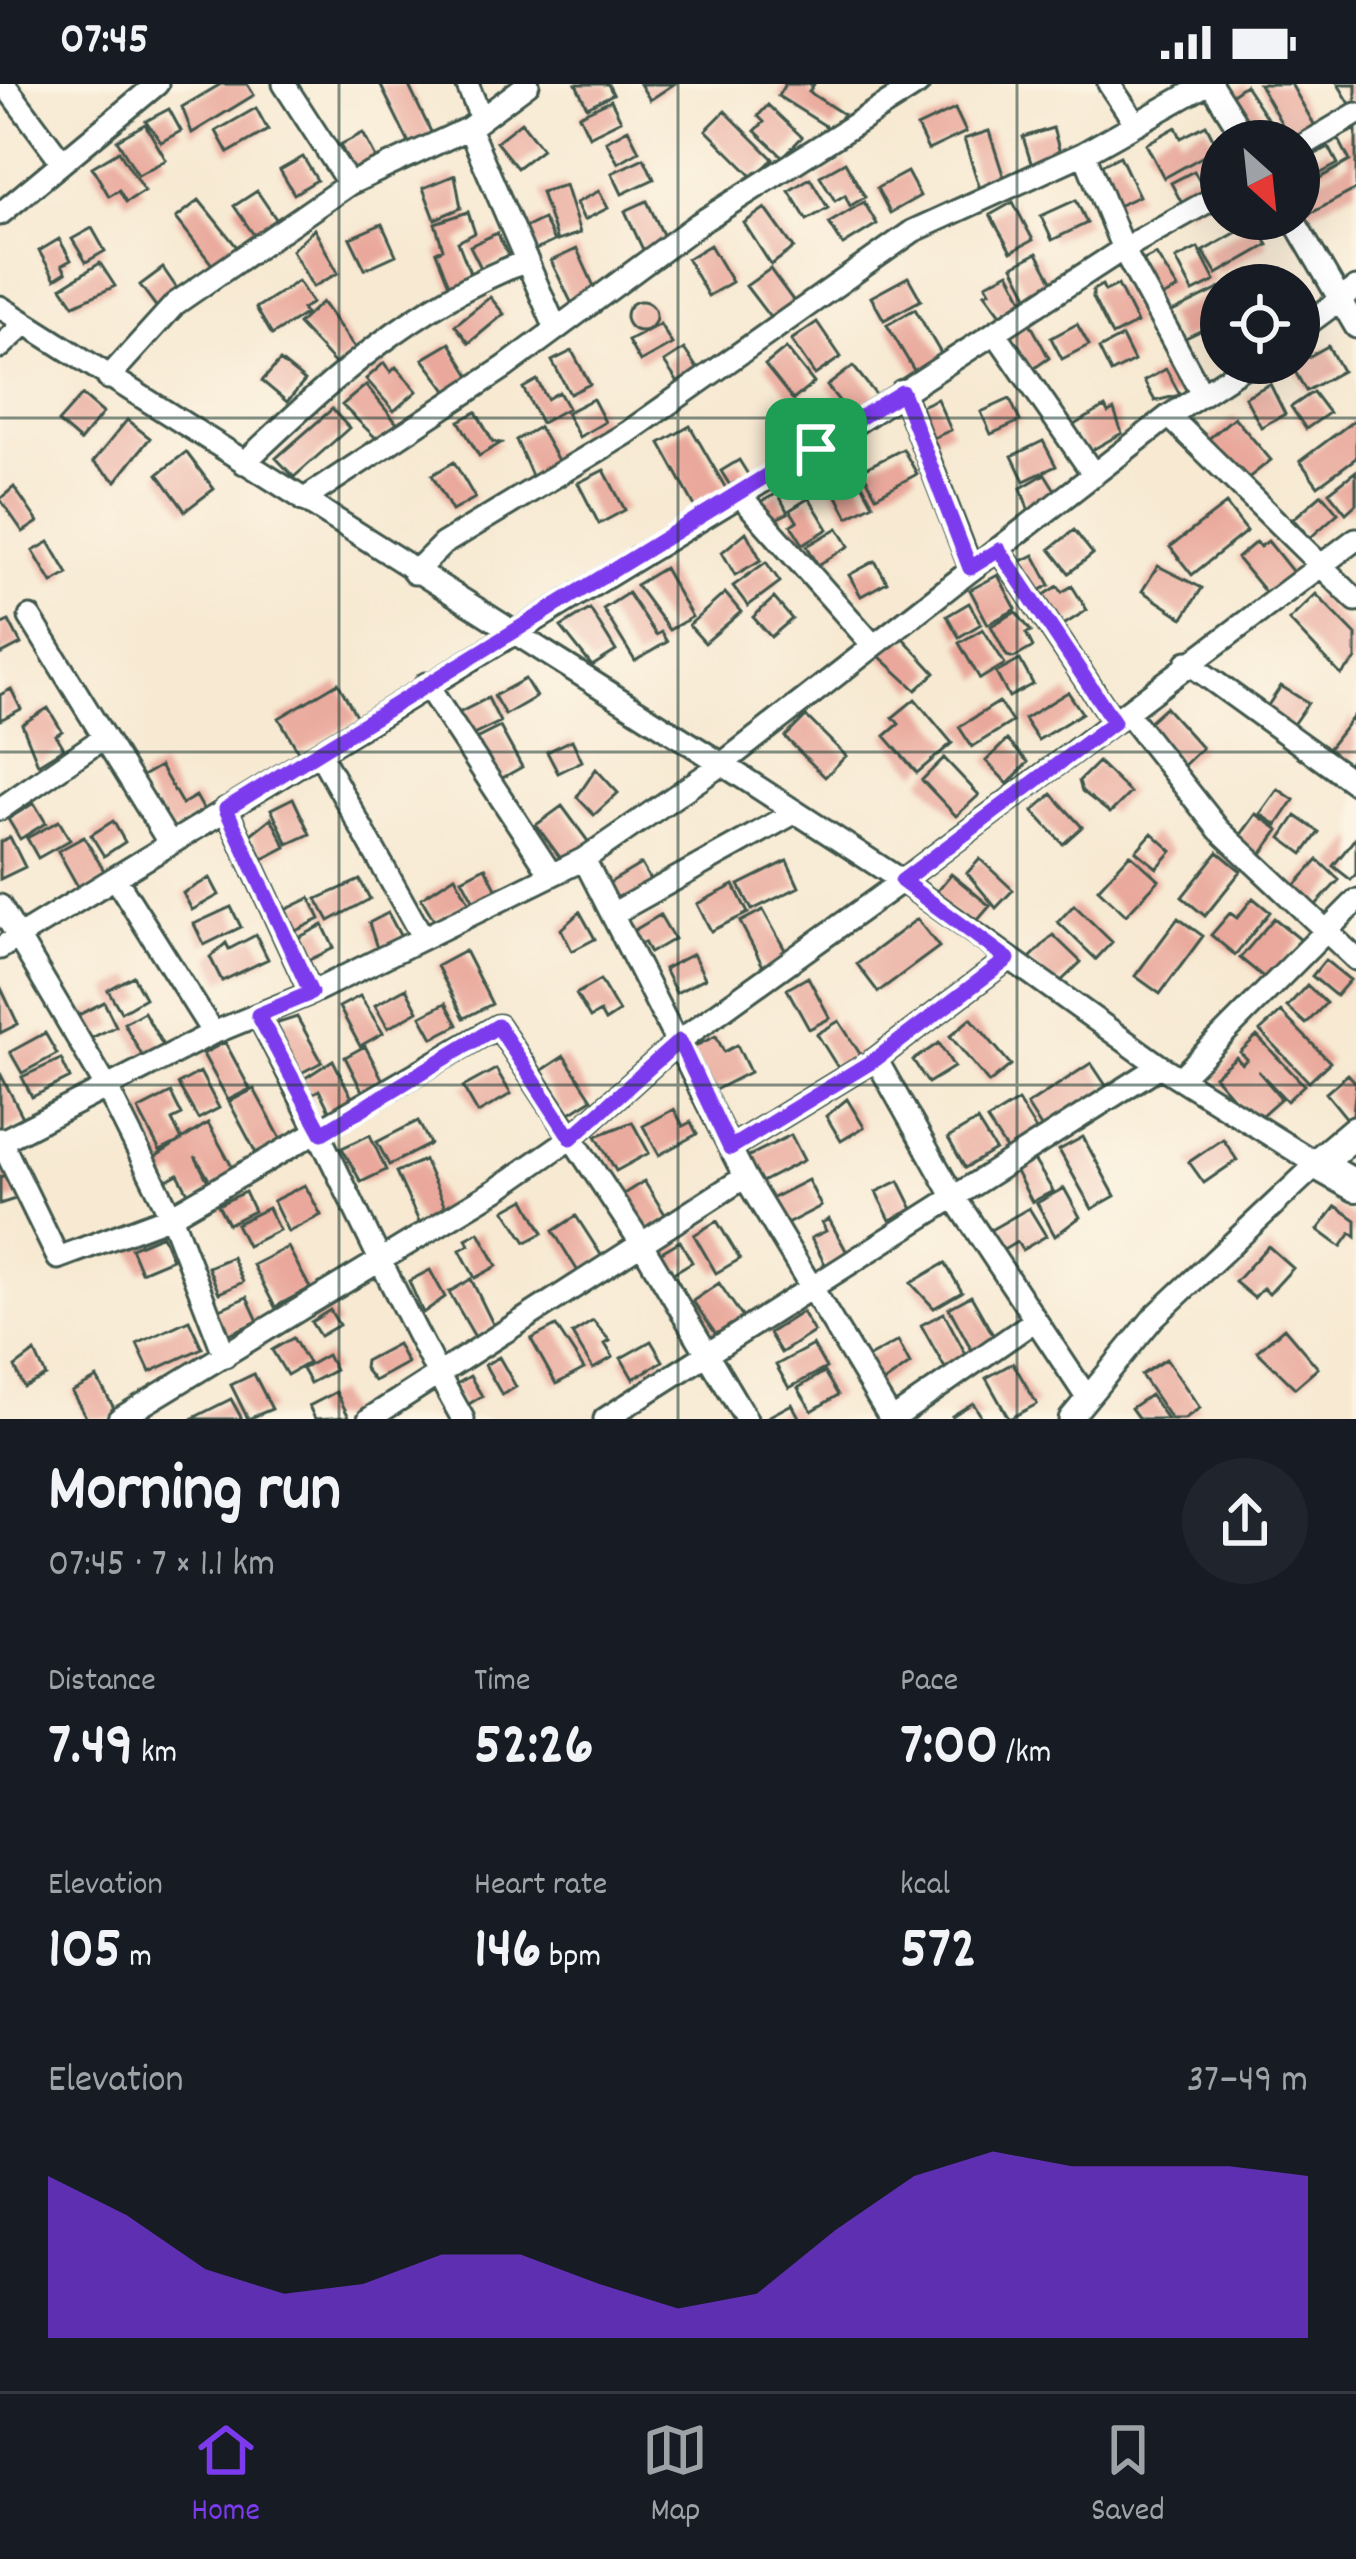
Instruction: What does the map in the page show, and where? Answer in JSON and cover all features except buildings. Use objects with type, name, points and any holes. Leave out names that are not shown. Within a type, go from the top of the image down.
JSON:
[{"type":"street","points":[[4,84],[60,159]]},
{"type":"street","points":[[0,214],[60,159],[156,84]]},
{"type":"street","points":[[284,84],[349,184]]},
{"type":"street","points":[[467,84],[475,122],[556,329]]},
{"type":"street","points":[[108,378],[175,304],[349,184],[475,122],[528,84]]},
{"type":"street","points":[[303,500],[556,329],[698,224],[918,84]]},
{"type":"street","points":[[1109,84],[1136,124]]},
{"type":"street","points":[[414,573],[443,544],[658,411],[913,231],[1084,153],[1209,84],[1233,120]]},
{"type":"street","points":[[1320,135],[1356,114]]},
{"type":"street","points":[[1084,153],[1123,249],[1202,394]]},
{"type":"street","points":[[10,943],[739,494],[1123,249],[1200,206]]},
{"type":"street","points":[[1308,240],[1347,294],[1356,327]]},
{"type":"street","points":[[244,463],[320,390],[425,311],[527,261]]},
{"type":"street","points":[[1320,314],[1347,294]]},
{"type":"street","points":[[0,308],[722,764],[902,881],[1170,1072],[1356,1186]]},
{"type":"street","points":[[0,346],[24,325]]},
{"type":"street","points":[[995,332],[1094,475]]},
{"type":"street","points":[[746,1419],[640,1241],[498,1026],[322,1133],[171,1216],[58,1258],[1,1141],[213,1033],[311,993],[584,859],[722,764],[970,568],[1217,384]]},
{"type":"street","points":[[902,392],[970,568]]},
{"type":"street","points":[[1169,416],[1356,600]]},
{"type":"street","points":[[739,494],[872,644]]},
{"type":"street","points":[[119,1419],[571,1138],[679,1041],[902,881],[1356,538]]},
{"type":"street","points":[[999,550],[1120,717],[1219,830],[1356,959]]},
{"type":"street","points":[[30,617],[170,844]]},
{"type":"street","points":[[1186,662],[1356,784]]},
{"type":"street","points":[[426,684],[551,874]]},
{"type":"street","points":[[0,809],[103,738]]},
{"type":"street","points":[[320,754],[423,938]]},
{"type":"street","points":[[226,809],[311,993]]},
{"type":"street","points":[[616,912],[794,813]]},
{"type":"street","points":[[584,859],[616,912],[745,1177],[892,1419],[1034,1321]]},
{"type":"street","points":[[116,879],[213,1033]]},
{"type":"street","points":[[604,1419],[952,1194],[1170,1072],[1356,901]]},
{"type":"street","points":[[0,906],[10,943],[107,1088],[171,1216],[225,1356]]},
{"type":"street","points":[[730,1148],[876,1059],[1008,959]]},
{"type":"street","points":[[258,1015],[322,1133],[377,1262],[463,1419]]},
{"type":"street","points":[[876,1059],[952,1194],[1086,1396]]},
{"type":"street","points":[[1070,1419],[1154,1317],[1356,1131]]},
{"type":"street","points":[[369,1419],[745,1177]]},
{"type":"route","points":[[902,392],[970,568],[999,550],[1114,722],[902,881],[1008,959],[876,1059],[730,1148],[679,1041],[571,1138],[498,1026],[322,1133],[258,1015],[311,993],[226,809],[816,449],[902,392]]}]
